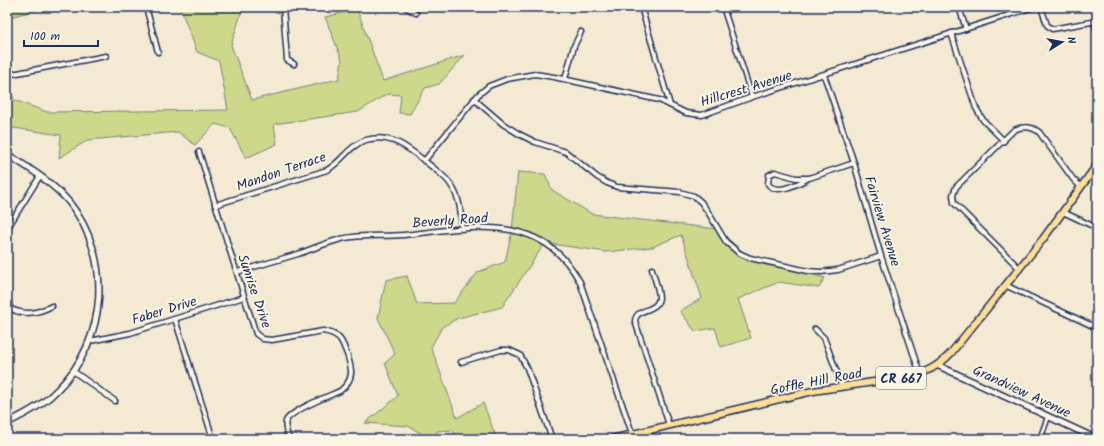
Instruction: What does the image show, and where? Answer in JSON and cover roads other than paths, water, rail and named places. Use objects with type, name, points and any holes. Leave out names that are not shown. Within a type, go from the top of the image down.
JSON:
[{"type":"main road","name":"Goffle Hill Road","points":[[612,439],[634,436],[669,425],[814,391],[907,377],[920,374],[937,365],[951,353],[1007,286],[1097,165]]},
{"type":"street","points":[[146,7],[158,52]]},
{"type":"street","points":[[284,7],[287,60],[294,64]]},
{"type":"street","points":[[405,7],[416,13]]},
{"type":"street","points":[[641,7],[670,105]]},
{"type":"street","points":[[725,7],[752,97]]},
{"type":"street","points":[[959,7],[966,29]]},
{"type":"street","name":"Hillcrest Avenue","points":[[424,161],[474,100],[489,86],[507,79],[542,74],[659,100],[686,113],[702,115],[752,97],[1034,7]]},
{"type":"street","points":[[1041,7],[1047,25],[1052,29],[1096,21],[1097,33]]},
{"type":"street","points":[[565,79],[574,46],[581,32]]},
{"type":"street","points":[[951,33],[976,108],[983,120],[1004,141]]},
{"type":"street","points":[[7,75],[106,56]]},
{"type":"street","name":"Fairview Avenue","points":[[824,74],[854,163],[881,256],[920,374]]},
{"type":"street","points":[[474,100],[503,124],[519,134],[535,142],[566,152],[607,184],[618,187],[680,192],[694,196],[701,202],[708,212],[726,242],[739,253],[750,258],[808,271],[821,272],[838,270],[881,256]]},
{"type":"street","points":[[1020,269],[956,205],[952,195],[956,187],[1014,130],[1028,127],[1037,130],[1073,179],[1081,187]]},
{"type":"street","name":"Mandon Terrace","points":[[215,205],[327,170],[340,161],[352,147],[366,140],[384,138],[406,146],[452,185],[459,204],[462,229]]},
{"type":"street","name":"Sunrise Drive","points":[[199,152],[254,330],[259,337],[272,340],[323,331],[329,332],[334,334],[342,341],[350,363],[350,379],[345,387],[340,391],[294,412],[287,419],[285,427],[289,439]]},
{"type":"street","points":[[7,154],[56,188],[74,209],[84,227],[94,251],[100,290],[98,310],[90,341],[74,371],[60,388],[40,404],[7,423]]},
{"type":"street","points":[[809,178],[796,178],[775,172],[769,175],[768,184],[775,189],[793,186],[809,178],[854,163]]},
{"type":"street","points":[[7,229],[40,176]]},
{"type":"street","points":[[1063,212],[1097,228]]},
{"type":"street","name":"Beverly Road","points":[[237,272],[350,237],[385,236],[479,227],[500,228],[529,236],[551,248],[570,266],[575,274],[583,291],[634,436]]},
{"type":"street","points":[[652,269],[658,295],[657,302],[652,308],[638,314],[635,321],[669,425]]},
{"type":"street","points":[[1007,286],[1097,328]]},
{"type":"street","name":"Faber Drive","points":[[90,341],[130,333],[244,297]]},
{"type":"street","points":[[7,307],[14,311],[27,313],[40,312],[52,306]]},
{"type":"street","points":[[175,319],[213,439]]},
{"type":"street","points":[[815,329],[824,338],[842,386]]},
{"type":"street","points":[[461,362],[501,350],[509,350],[520,355],[527,368],[552,439]]},
{"type":"street","name":"Grandview Avenue","points":[[937,365],[1097,439]]},
{"type":"street","points":[[74,371],[116,401]]},
{"type":"street","points":[[1040,439],[1048,417]]}]
